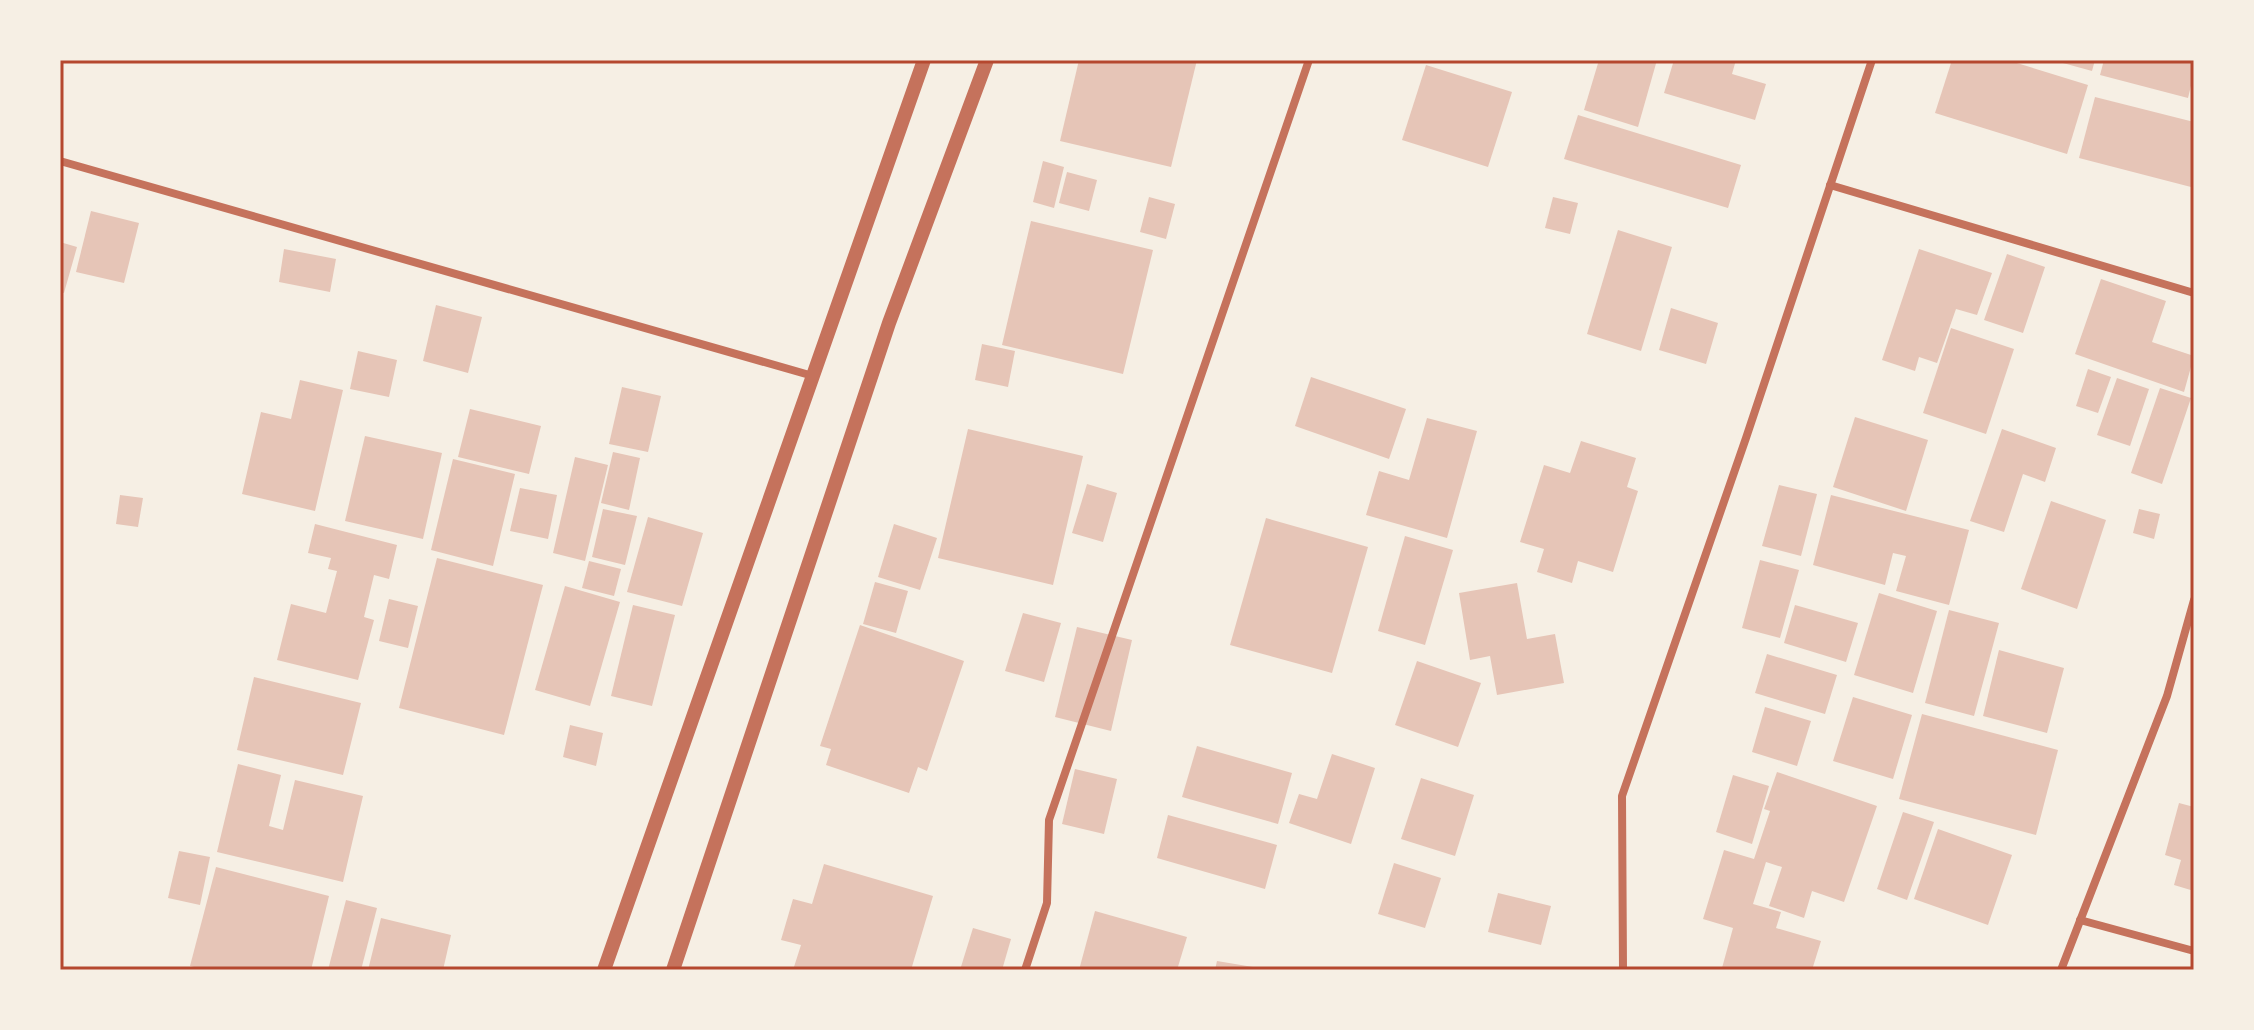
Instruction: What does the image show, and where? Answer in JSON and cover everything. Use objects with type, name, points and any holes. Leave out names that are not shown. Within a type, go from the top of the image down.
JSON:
[{"type":"street","points":[[604,970],[924,60]]},
{"type":"street","points":[[673,970],[889,323],[987,60]]},
{"type":"street","points":[[1025,970],[1047,903],[1049,820],[1309,60]]},
{"type":"street","points":[[1623,970],[1622,796],[1872,60]]},
{"type":"street","points":[[60,161],[813,376]]},
{"type":"street","points":[[1830,185],[2194,293]]},
{"type":"street","points":[[2061,970],[2167,696],[2194,600]]},
{"type":"street","points":[[2080,920],[2194,951]]},
{"type":"building","points":[[1079,60],[1197,60],[1171,167],[1060,141]]},
{"type":"building","points":[[1599,60],[1657,60],[1638,127],[1584,110]]},
{"type":"building","points":[[1674,60],[1736,60],[1732,74],[1766,84],[1755,120],[1664,93]]},
{"type":"building","points":[[1952,60],[2007,60],[2088,85],[2067,154],[1935,113]]},
{"type":"building","points":[[2052,60],[2095,60],[2092,71]]},
{"type":"building","points":[[2104,60],[2194,60],[2188,98],[2100,75]]},
{"type":"building","points":[[1426,65],[1512,92],[1488,167],[1402,140]]},
{"type":"building","points":[[2095,97],[2194,122],[2194,176],[2191,187],[2079,158]]},
{"type":"building","points":[[1578,115],[1741,165],[1728,208],[1564,159]]},
{"type":"building","points":[[1043,161],[1064,167],[1054,208],[1033,202]]},
{"type":"building","points":[[1067,172],[1097,180],[1089,211],[1059,203]]},
{"type":"building","points":[[1149,197],[1175,204],[1166,239],[1140,232]]},
{"type":"building","points":[[1553,197],[1578,203],[1570,234],[1545,228]]},
{"type":"building","points":[[91,211],[139,223],[124,283],[76,272]]},
{"type":"building","points":[[1031,221],[1153,250],[1123,374],[1002,345]]},
{"type":"building","points":[[1618,230],[1672,247],[1641,351],[1587,334]]},
{"type":"building","points":[[60,242],[77,247],[64,293],[60,292]]},
{"type":"building","points":[[284,249],[336,259],[330,292],[279,282]]},
{"type":"building","points":[[1919,249],[1992,273],[1977,315],[1956,309],[1937,363],[1919,357],[1915,371],[1882,360]]},
{"type":"building","points":[[2007,254],[2045,267],[2023,333],[1984,320]]},
{"type":"building","points":[[2101,279],[2166,301],[2152,342],[2194,356],[2184,392],[2075,354]]},
{"type":"building","points":[[436,305],[482,317],[468,373],[423,361]]},
{"type":"building","points":[[1671,308],[1718,323],[1706,364],[1659,350]]},
{"type":"building","points":[[1951,328],[2014,349],[1986,434],[1923,413]]},
{"type":"building","points":[[982,344],[1015,351],[1008,387],[975,380]]},
{"type":"building","points":[[358,351],[397,360],[389,397],[350,389]]},
{"type":"building","points":[[2088,369],[2111,377],[2098,413],[2076,406]]},
{"type":"building","points":[[1311,377],[1406,409],[1389,459],[1295,426]]},
{"type":"building","points":[[2117,378],[2149,389],[2130,446],[2097,435]]},
{"type":"building","points":[[300,380],[343,390],[315,511],[242,494],[261,412],[291,419]]},
{"type":"building","points":[[622,387],[661,396],[648,452],[609,444]]},
{"type":"building","points":[[2160,388],[2191,398],[2162,484],[2131,473]]},
{"type":"building","points":[[470,409],[541,426],[529,474],[458,457]]},
{"type":"building","points":[[1855,417],[1928,440],[1906,511],[1833,487]]},
{"type":"building","points":[[1427,418],[1477,431],[1447,538],[1366,515],[1379,471],[1409,480]]},
{"type":"building","points":[[968,429],[1083,456],[1053,585],[938,558]]},
{"type":"building","points":[[2002,429],[2056,448],[2045,482],[2023,474],[2004,532],[1970,521]]},
{"type":"building","points":[[365,436],[442,453],[423,539],[345,521]]},
{"type":"building","points":[[1581,441],[1636,458],[1627,487],[1638,491],[1613,572],[1578,561],[1572,583],[1537,572],[1544,549],[1520,542],[1544,465],[1570,473]]},
{"type":"building","points":[[613,452],[640,458],[629,510],[601,503]]},
{"type":"building","points":[[575,457],[608,465],[585,561],[553,553]]},
{"type":"building","points":[[453,459],[515,474],[493,566],[431,550]]},
{"type":"building","points":[[1087,484],[1117,493],[1103,542],[1072,533]]},
{"type":"building","points":[[1779,485],[1817,494],[1801,556],[1762,546]]},
{"type":"building","points":[[520,488],[557,495],[548,539],[510,531]]},
{"type":"building","points":[[120,495],[143,498],[138,527],[116,524]]},
{"type":"building","points":[[1831,495],[1969,530],[1949,605],[1896,591],[1906,556],[1893,553],[1885,585],[1813,565]]},
{"type":"building","points":[[2051,501],[2106,520],[2077,609],[2021,589]]},
{"type":"building","points":[[603,509],[637,516],[625,565],[592,557]]},
{"type":"building","points":[[2139,509],[2160,514],[2154,539],[2133,533]]},
{"type":"building","points":[[648,517],[703,533],[682,606],[627,592]]},
{"type":"building","points":[[1266,518],[1368,547],[1332,673],[1230,645]]},
{"type":"building","points":[[315,524],[397,545],[389,579],[374,575],[364,617],[374,620],[358,680],[277,660],[291,604],[326,613],[337,571],[328,569],[331,558],[308,553]]},
{"type":"building","points":[[894,524],[937,538],[920,590],[878,577]]},
{"type":"building","points":[[1405,536],[1453,550],[1425,645],[1378,631]]},
{"type":"building","points":[[437,558],[543,585],[504,735],[399,708]]},
{"type":"building","points":[[1760,560],[1799,570],[1780,638],[1742,628]]},
{"type":"building","points":[[589,561],[621,569],[614,596],[582,588]]},
{"type":"building","points":[[875,582],[908,591],[896,633],[863,624]]},
{"type":"building","points":[[1517,583],[1527,639],[1555,634],[1564,683],[1497,695],[1490,656],[1470,660],[1459,593]]},
{"type":"building","points":[[565,586],[620,602],[590,706],[535,690]]},
{"type":"building","points":[[1879,593],[1937,611],[1913,693],[1854,675]]},
{"type":"building","points":[[389,599],[418,606],[408,648],[379,641]]},
{"type":"building","points":[[633,605],[675,615],[652,706],[611,696]]},
{"type":"building","points":[[1795,605],[1858,623],[1846,662],[1784,643]]},
{"type":"building","points":[[1949,610],[1999,623],[1974,716],[1925,703]]},
{"type":"building","points":[[1023,613],[1061,623],[1044,682],[1005,671]]},
{"type":"building","points":[[860,625],[964,661],[927,771],[918,767],[909,793],[826,765],[831,749],[820,746]]},
{"type":"building","points":[[1077,627],[1132,640],[1111,731],[1055,717]]},
{"type":"building","points":[[1999,650],[2064,668],[2047,733],[1983,716]]},
{"type":"building","points":[[1767,654],[1837,675],[1825,714],[1755,693]]},
{"type":"building","points":[[1417,661],[1481,683],[1458,747],[1395,725]]},
{"type":"building","points":[[254,677],[361,703],[343,775],[237,750]]},
{"type":"building","points":[[1853,697],[1912,715],[1893,779],[1833,761]]},
{"type":"building","points":[[1765,707],[1811,721],[1797,766],[1752,752]]},
{"type":"building","points":[[1922,714],[2058,750],[2036,835],[1899,799]]},
{"type":"building","points":[[570,725],[603,733],[596,766],[563,757]]},
{"type":"building","points":[[1197,746],[1292,773],[1278,824],[1182,797]]},
{"type":"building","points":[[1332,754],[1375,768],[1351,844],[1289,823],[1299,794],[1317,799]]},
{"type":"building","points":[[238,764],[281,775],[269,826],[283,830],[295,780],[363,796],[343,882],[217,852]]},
{"type":"building","points":[[1075,769],[1117,779],[1104,834],[1062,824]]},
{"type":"building","points":[[1777,772],[1877,806],[1844,902],[1812,891],[1804,918],[1769,906],[1782,867],[1766,862],[1753,904],[1781,912],[1776,928],[1821,941],[1812,970],[1722,968],[1733,928],[1703,919],[1724,850],[1754,859],[1770,811],[1764,809]]},
{"type":"building","points":[[1733,775],[1769,786],[1752,844],[1716,832]]},
{"type":"building","points":[[1421,778],[1474,795],[1455,856],[1401,839]]},
{"type":"building","points":[[2179,803],[2194,807],[2194,891],[2174,885],[2181,860],[2165,855]]},
{"type":"building","points":[[1903,812],[1934,822],[1907,900],[1877,889]]},
{"type":"building","points":[[1168,815],[1277,845],[1265,889],[1157,858]]},
{"type":"building","points":[[1938,829],[2012,855],[1988,925],[1914,899]]},
{"type":"building","points":[[179,851],[210,857],[200,905],[168,898]]},
{"type":"building","points":[[1394,863],[1441,878],[1425,928],[1378,914]]},
{"type":"building","points":[[824,864],[933,896],[911,970],[857,970],[845,967],[844,970],[793,970],[801,945],[781,940],[793,899],[812,904]]},
{"type":"building","points":[[216,867],[329,896],[311,970],[206,970],[190,966]]},
{"type":"building","points":[[1498,893],[1551,906],[1541,945],[1488,932]]},
{"type":"building","points":[[346,900],[377,908],[361,970],[328,970]]},
{"type":"building","points":[[1095,911],[1187,937],[1177,970],[1079,970]]},
{"type":"building","points":[[381,918],[451,935],[443,970],[368,970]]},
{"type":"building","points":[[973,928],[1011,939],[1002,970],[960,970]]},
{"type":"building","points":[[1217,961],[1259,968],[1259,970],[1215,970]]}]
